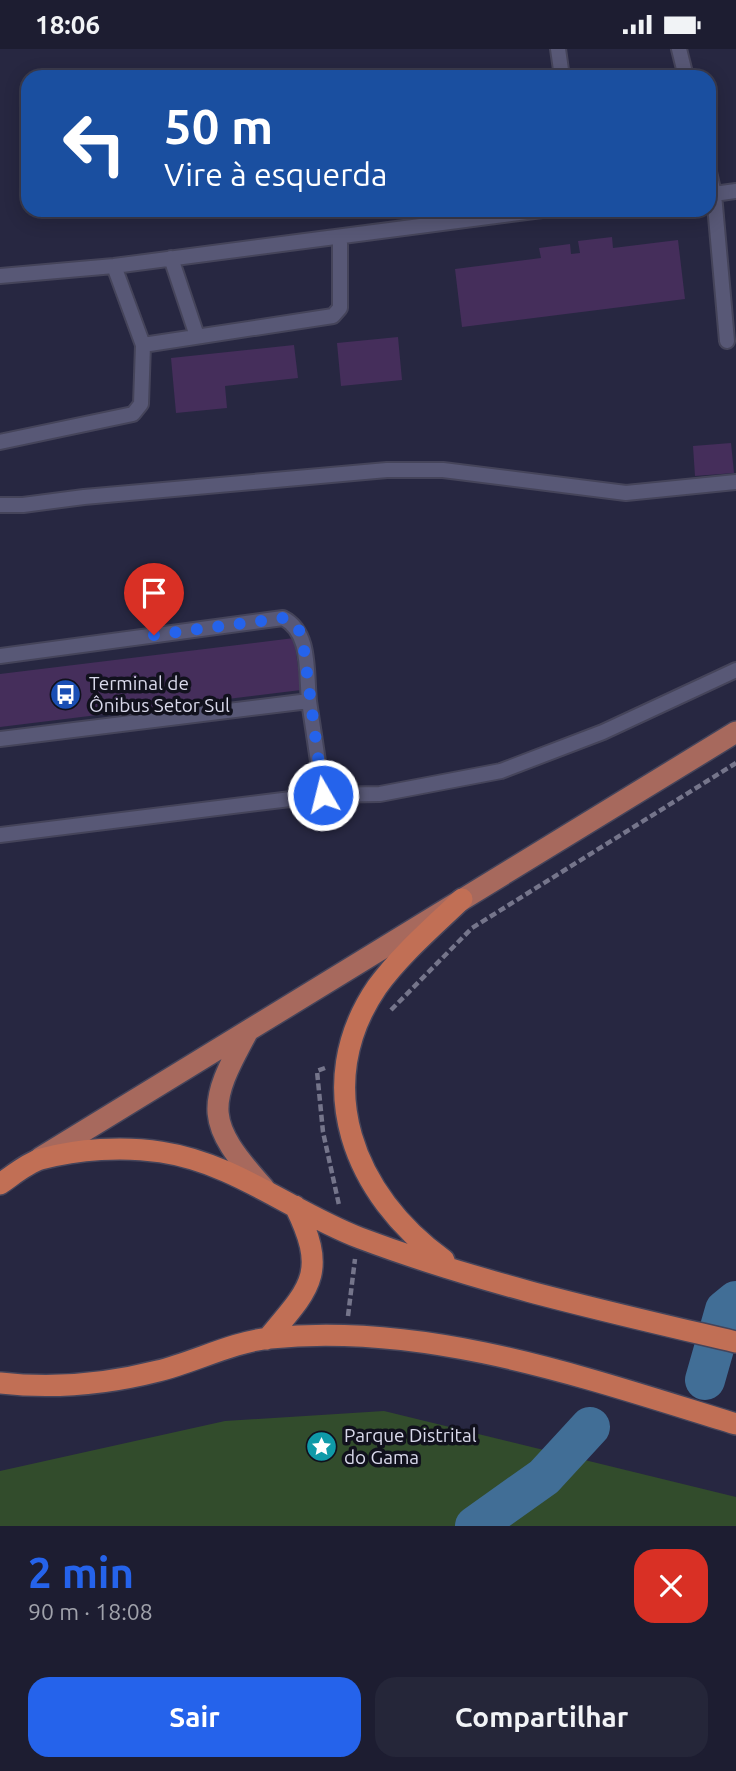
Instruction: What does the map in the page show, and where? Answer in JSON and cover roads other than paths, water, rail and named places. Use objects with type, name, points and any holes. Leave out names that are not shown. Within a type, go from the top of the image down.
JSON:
[{"type":"highway","points":[[462,899],[401,958],[376,989],[349,1046],[344,1086],[351,1140],[378,1195],[425,1247],[466,1276]]},
{"type":"highway","points":[[0,1184],[38,1159],[104,1149],[162,1152],[213,1167],[264,1188],[358,1237],[466,1276],[736,1342]]},
{"type":"highway","points":[[267,1339],[303,1296],[314,1270],[312,1240],[295,1206]]},
{"type":"highway","points":[[0,1371],[8,1384],[84,1384],[145,1373],[267,1339],[346,1333],[475,1350],[736,1424]]},
{"type":"main road","points":[[38,1159],[736,732]]},
{"type":"main road","points":[[249,1030],[223,1077],[217,1102],[218,1122],[228,1144],[264,1188]]},
{"type":"lane","points":[[558,49],[561,70]]},
{"type":"lane","points":[[679,49],[684,70]]},
{"type":"lane","points":[[716,193],[736,191]]},
{"type":"lane","points":[[0,276],[114,266],[492,217]]},
{"type":"lane","points":[[714,217],[727,341]]},
{"type":"lane","points":[[143,345],[333,316],[340,308],[340,238]]},
{"type":"lane","points":[[172,258],[197,336]]},
{"type":"lane","points":[[0,442],[133,414],[141,404],[143,345],[114,266]]},
{"type":"lane","points":[[0,505],[387,470],[443,470],[626,493],[736,482]]},
{"type":"lane","points":[[0,656],[283,618],[295,624],[302,635],[323,795]]},
{"type":"lane","points":[[0,835],[323,795],[380,794],[501,771],[603,732],[736,670]]},
{"type":"lane","points":[[0,739],[309,701]]},
{"type":"waterway","points":[[705,1380],[725,1310],[736,1301]]},
{"type":"waterway","points":[[475,1526],[544,1477],[590,1427]]},
{"type":"place","name":"Terminal de Ônibus Setor Sul","points":[[66,694]]},
{"type":"place","name":"Parque Distrital do Gama","points":[[321,1446]]}]
